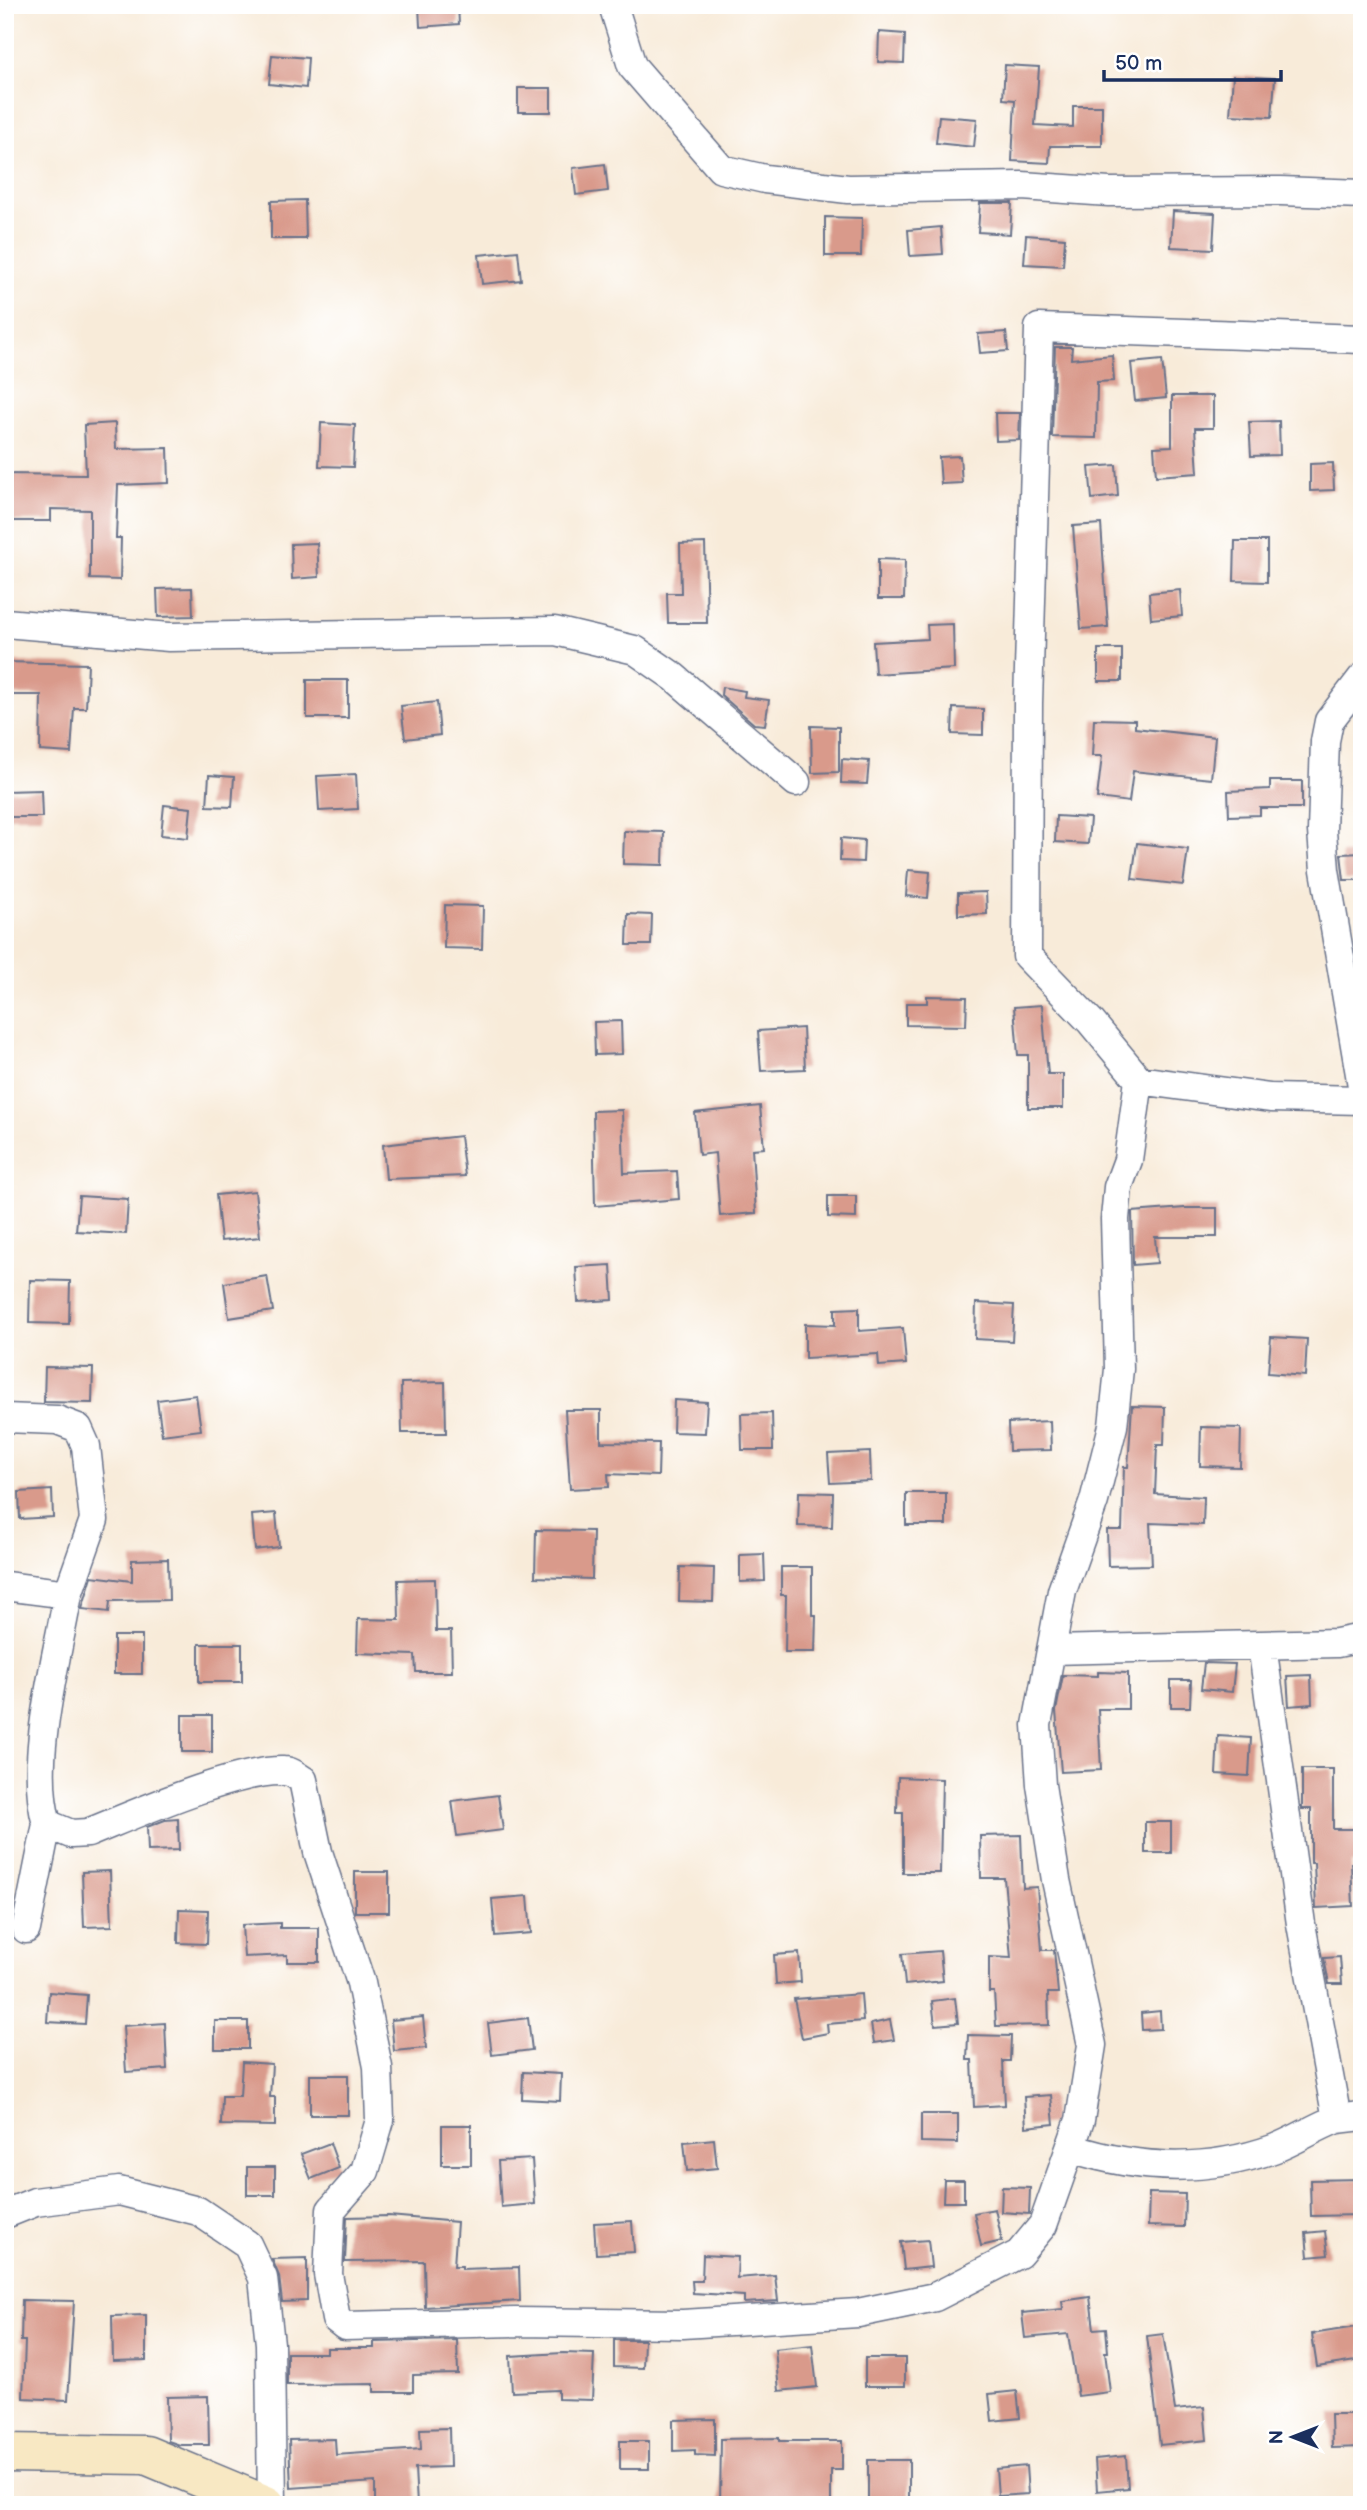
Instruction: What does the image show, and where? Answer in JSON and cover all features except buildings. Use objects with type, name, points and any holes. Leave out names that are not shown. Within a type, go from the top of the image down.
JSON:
[{"type":"main road","points":[[5,2453],[146,2455],[266,2505]]},
{"type":"street","points":[[612,5],[632,66],[720,169],[765,179],[848,189],[1023,186],[1109,192],[1281,191],[1362,194]]},
{"type":"street","points":[[1362,339],[1039,328],[1028,703],[1027,956],[1091,1022],[1139,1080],[1270,1098],[1362,1100]]},
{"type":"street","points":[[5,623],[169,637],[555,631],[635,650],[674,677],[796,782]]},
{"type":"street","points":[[1362,678],[1329,721],[1325,741],[1322,831],[1325,870],[1362,1086]]},
{"type":"street","points":[[47,1824],[60,1832],[88,1833],[212,1786],[270,1771],[287,1770],[303,1780],[318,1852],[361,1983],[378,2067],[380,2120],[365,2171],[331,2210],[328,2274],[336,2319],[345,2326],[516,2322],[683,2324],[858,2313],[935,2297],[1018,2254],[1043,2225],[1080,2120],[1092,2045],[1056,1880],[1041,1785],[1037,1725],[1062,1591],[1094,1501],[1113,1426],[1119,1369],[1115,1219],[1118,1187],[1128,1160],[1139,1080]]},
{"type":"street","points":[[5,1418],[57,1420],[78,1428],[86,1447],[94,1520],[68,1594],[48,1694],[43,1796],[47,1824],[26,1929]]},
{"type":"street","points":[[5,1586],[68,1594]]},
{"type":"street","points":[[1051,1650],[1337,1643],[1362,1638]]},
{"type":"street","points":[[1070,2148],[1136,2165],[1190,2167],[1233,2162],[1276,2148],[1349,2118],[1301,1924],[1262,1645]]},
{"type":"street","points":[[5,2214],[35,2202],[119,2191],[198,2211],[247,2244],[263,2278],[270,2344],[272,2505]]}]
